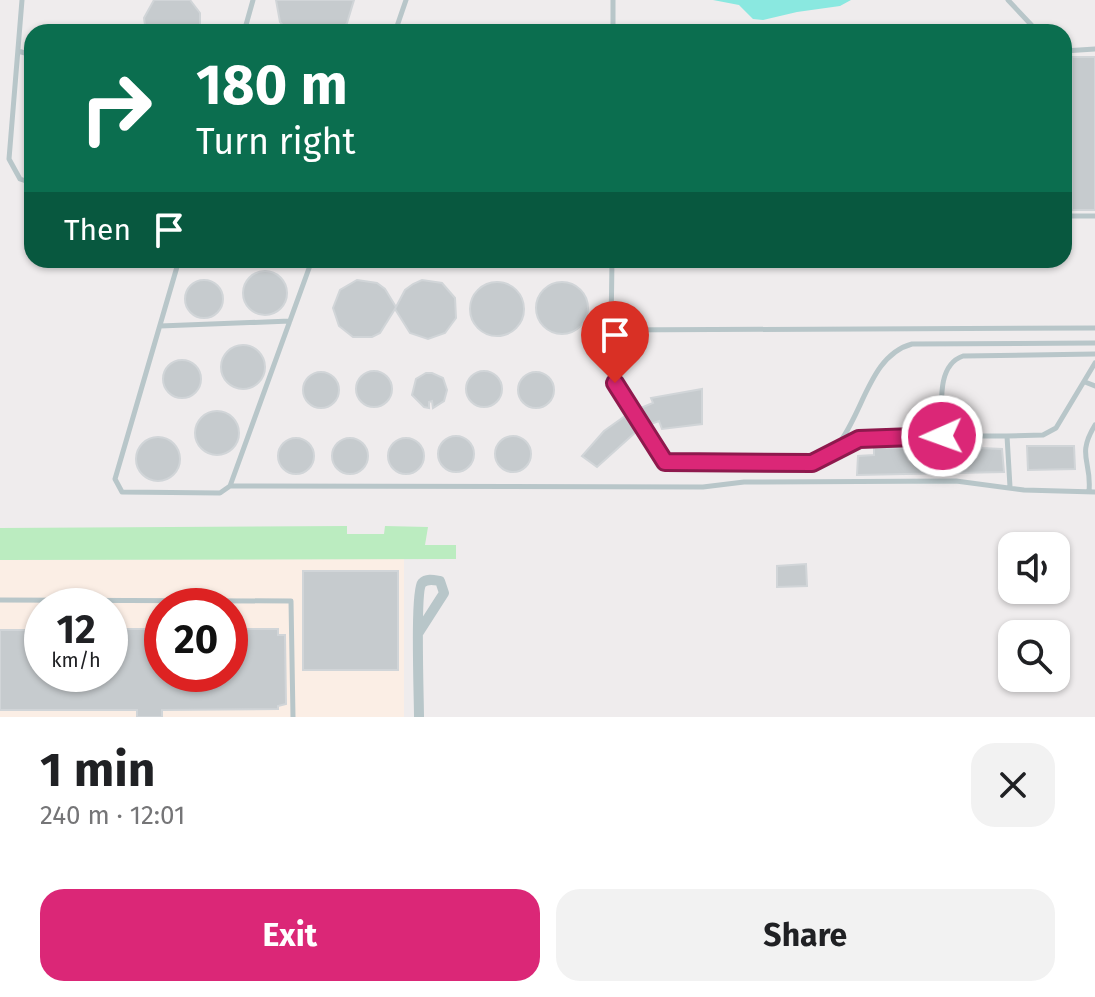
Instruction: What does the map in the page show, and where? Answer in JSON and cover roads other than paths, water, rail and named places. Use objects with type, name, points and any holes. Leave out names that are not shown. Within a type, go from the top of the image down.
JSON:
[{"type":"street","points":[[419,632],[444,593],[440,581],[427,580],[419,591],[419,632],[419,717]]},
{"type":"lane","points":[[22,0],[9,159],[20,179],[24,180]]},
{"type":"lane","points":[[246,24],[253,0]]},
{"type":"lane","points":[[398,24],[406,0]]},
{"type":"lane","points":[[613,0],[613,24]]},
{"type":"lane","points":[[1008,0],[1030,24]]},
{"type":"lane","points":[[1072,50],[1095,49]]},
{"type":"lane","points":[[18,51],[24,53]]},
{"type":"lane","points":[[1072,216],[1095,216]]},
{"type":"lane","points":[[177,268],[115,479],[122,492],[220,493],[230,486],[309,268]]},
{"type":"lane","points":[[612,268],[611,330],[615,383],[665,462],[812,463],[859,439],[1043,435],[1056,428],[1095,363]]},
{"type":"lane","points":[[160,326],[290,321]]},
{"type":"lane","points":[[611,330],[1095,328]]},
{"type":"lane","points":[[835,450],[873,379],[899,347],[912,344],[1095,343]]},
{"type":"lane","points":[[942,436],[944,375],[950,362],[956,358],[971,355],[1095,354]]},
{"type":"lane","points":[[1085,382],[1095,386]]},
{"type":"lane","points":[[230,486],[703,487],[744,482],[956,481],[1024,490],[1092,492],[1091,475],[1084,461],[1086,440],[1095,425]]},
{"type":"lane","points":[[1007,436],[1010,487]]},
{"type":"lane","points":[[0,600],[291,601],[293,717]]},
{"type":"water","points":[[713,0],[851,0],[840,6],[763,20],[753,19],[739,5]]}]
